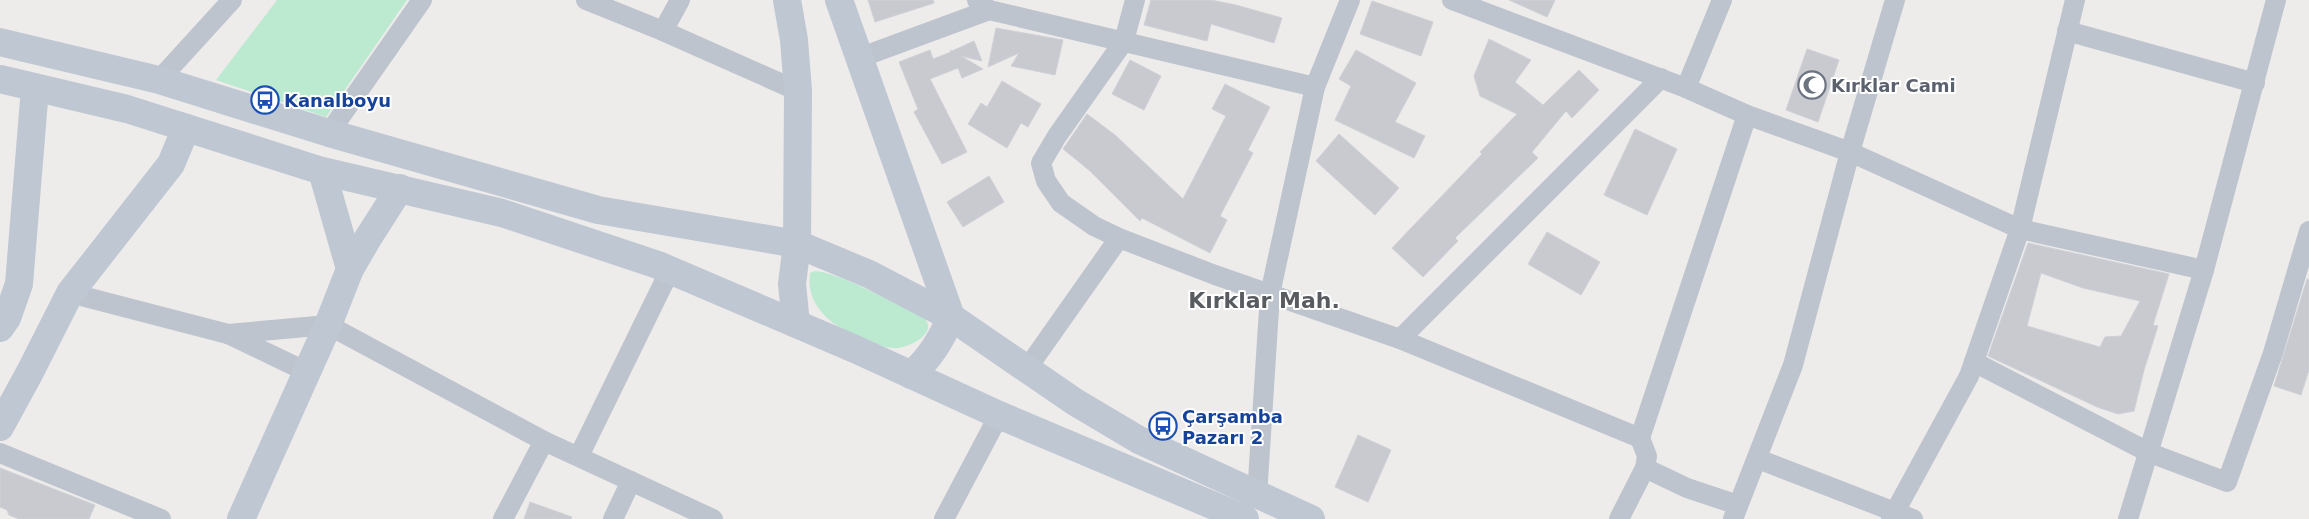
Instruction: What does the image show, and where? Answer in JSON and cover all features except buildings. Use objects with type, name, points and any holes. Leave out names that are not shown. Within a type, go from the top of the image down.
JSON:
[{"type":"main road","points":[[787,0],[794,40],[798,91],[797,244],[792,284],[796,324]]},
{"type":"main road","points":[[839,0],[951,317],[937,346],[926,362],[911,375]]},
{"type":"main road","points":[[0,42],[159,80],[329,133],[598,210],[797,244],[869,274],[951,317],[1075,402],[1251,507]]},
{"type":"main road","points":[[0,79],[127,110],[322,171],[502,213],[670,270],[999,415],[1251,507],[1311,519]]},
{"type":"main road","points":[[2,321],[19,284],[35,88]]},
{"type":"main road","points":[[0,427],[70,293],[171,164],[186,128]]},
{"type":"main road","points":[[322,171],[350,269]]},
{"type":"main road","points":[[241,519],[328,325],[350,269],[400,188]]},
{"type":"street","points":[[329,133],[422,0]]},
{"type":"street","points":[[586,0],[663,31],[798,91]]},
{"type":"street","points":[[663,31],[680,0]]},
{"type":"street","points":[[1134,0],[1124,41],[1057,136],[1041,163],[1046,181],[1061,203],[1094,226],[1154,253],[1400,338],[1640,438]]},
{"type":"street","points":[[1251,507],[1270,294],[1315,87],[1350,0]]},
{"type":"street","points":[[1452,0],[1661,78],[1747,115],[1850,152],[2020,229],[2204,270]]},
{"type":"street","points":[[1686,88],[1722,0]]},
{"type":"street","points":[[1645,468],[1735,512],[1758,459],[1793,365],[1850,152],[1894,0]]},
{"type":"street","points":[[1893,515],[1969,376],[1974,362],[2020,229],[2074,0]]},
{"type":"street","points":[[2128,519],[2204,270],[2276,0]]},
{"type":"street","points":[[159,80],[225,4]]},
{"type":"street","points":[[859,58],[983,5],[1315,87]]},
{"type":"street","points":[[2067,31],[2255,83]]},
{"type":"street","points":[[1400,338],[1661,78]]},
{"type":"street","points":[[1619,519],[1645,468],[1647,456],[1640,438],[1747,115]]},
{"type":"street","points":[[1974,362],[2150,452],[2227,482],[2273,354],[2309,231]]},
{"type":"street","points":[[1026,370],[1119,238]]},
{"type":"street","points":[[579,456],[670,270]]},
{"type":"street","points":[[70,293],[228,334],[306,372]]},
{"type":"street","points":[[228,334],[328,325],[544,441],[713,519]]},
{"type":"street","points":[[944,519],[999,415]]},
{"type":"street","points":[[503,519],[544,441]]},
{"type":"street","points":[[0,453],[161,519]]},
{"type":"street","points":[[1758,459],[1893,515],[1913,519]]},
{"type":"street","points":[[613,519],[631,481]]},
{"type":"green space","points":[[277,0],[407,0],[326,117],[216,80]]},
{"type":"green space","points":[[815,271],[854,283],[924,318],[928,324],[928,329],[915,342],[903,347],[893,348],[875,344],[842,329],[824,315],[812,297],[810,273]]},
{"type":"place","name":"Kırklar Cami","points":[[1812,85]]},
{"type":"place","name":"Kanalboyu","points":[[265,100]]},
{"type":"place","name":"Çarşamba Pazarı 2","points":[[1163,426]]},
{"type":"district","name":"Kırklar Mah.","points":[[1264,300]]}]
